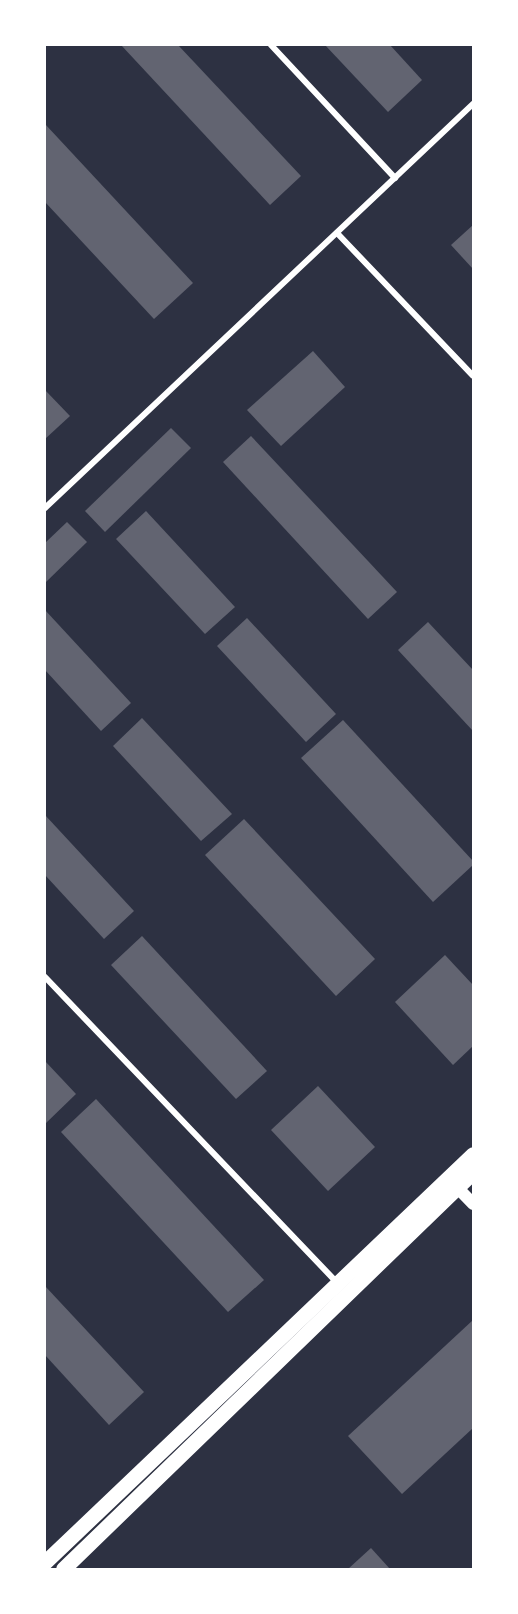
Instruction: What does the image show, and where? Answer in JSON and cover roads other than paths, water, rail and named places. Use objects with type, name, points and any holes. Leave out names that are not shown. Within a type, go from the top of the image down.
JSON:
[{"type":"main road","points":[[45,1562],[453,1182],[473,1154]]},
{"type":"main road","points":[[453,1182],[473,1172]]},
{"type":"main road","points":[[453,1182],[473,1204]]},
{"type":"main road","points":[[63,1569],[341,1288]]},
{"type":"street","points":[[271,45],[395,178]]},
{"type":"street","points":[[45,508],[473,104]]},
{"type":"street","points":[[337,233],[473,376]]},
{"type":"street","points":[[45,977],[341,1288]]}]
